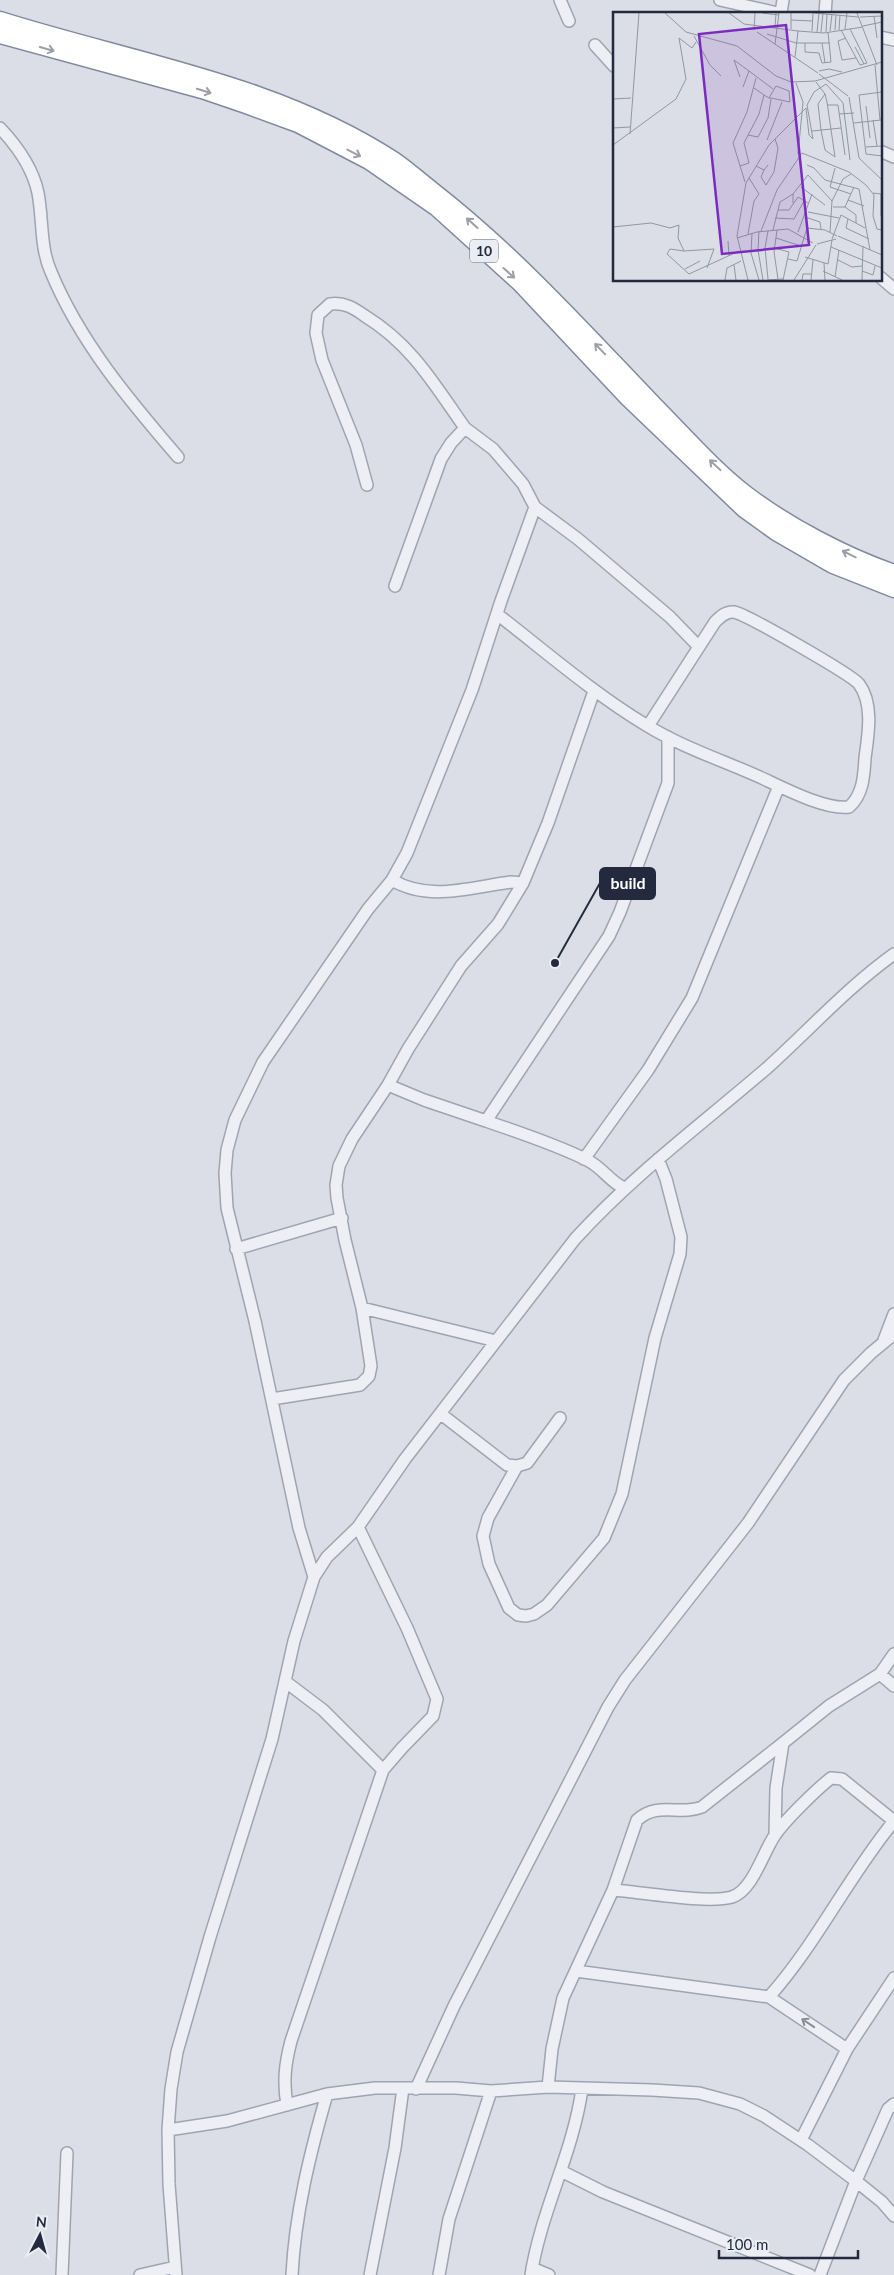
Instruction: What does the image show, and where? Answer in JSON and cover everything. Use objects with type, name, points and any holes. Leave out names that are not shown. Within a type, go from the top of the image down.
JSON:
[{"type":"highway","name":"10","points":[[0,20],[183,70],[252,93],[326,123],[395,162],[455,208],[517,263],[688,440],[746,494],[788,522],[851,555],[894,573]]},
{"type":"highway","name":"10","points":[[0,35],[202,90],[246,105],[298,124],[369,161],[437,208],[520,283],[628,398],[744,509],[776,532],[832,565],[894,589]]},
{"type":"street","points":[[560,0],[569,21]]},
{"type":"street","points":[[720,0],[772,12]]},
{"type":"street","points":[[595,46],[613,65]]},
{"type":"street","points":[[0,128],[10,140],[32,175],[38,194],[40,219],[49,269],[76,324],[130,400],[178,457]]},
{"type":"street","points":[[882,151],[894,157]]},
{"type":"street","points":[[882,279],[894,289]]},
{"type":"street","points":[[367,485],[356,445],[322,360],[316,323],[320,311],[330,304],[344,304],[354,309],[385,329],[406,347],[466,428],[493,449],[524,484],[535,506],[670,616],[699,647]]},
{"type":"street","points":[[395,586],[441,459],[451,443],[466,428]]},
{"type":"street","points":[[314,1577],[299,1528],[255,1321],[227,1208],[225,1173],[227,1150],[235,1120],[263,1062],[368,909],[392,880],[407,853],[472,690],[535,506]]},
{"type":"street","points":[[497,614],[594,691],[648,726],[668,737],[778,786],[842,808],[849,807],[854,803],[862,784],[868,731],[868,713],[863,691],[859,684],[841,671],[762,625],[735,612],[720,616],[648,726]]},
{"type":"street","points":[[272,1399],[346,1388],[364,1383],[370,1376],[371,1366],[362,1308],[345,1240],[336,1185],[339,1166],[352,1139],[388,1085],[408,1049],[461,966],[498,924],[522,883],[548,822],[594,691]]},
{"type":"street","points":[[486,1120],[609,936],[620,912],[668,783],[668,737]]},
{"type":"street","points":[[584,1159],[648,1070],[692,998],[778,786]]},
{"type":"street","points":[[392,880],[408,888],[436,892],[511,882],[522,883]]},
{"type":"street","points":[[140,2275],[175,2271],[169,2184],[168,2130],[174,2070],[183,2028],[272,1739],[294,1641],[314,1577],[327,1557],[358,1527],[405,1459],[574,1239],[624,1188],[761,1073],[822,1016],[894,954]]},
{"type":"street","points":[[388,1085],[424,1100],[486,1120],[584,1159],[599,1166],[618,1185],[624,1188]]},
{"type":"street","points":[[517,1466],[488,1518],[483,1536],[489,1564],[509,1608],[518,1615],[526,1616],[534,1614],[547,1605],[604,1538],[622,1494],[655,1338],[671,1288],[681,1245],[666,1179],[658,1159]]},
{"type":"street","points":[[236,1249],[342,1218]]},
{"type":"street","points":[[362,1308],[496,1341]]},
{"type":"street","points":[[416,2088],[454,2006],[620,1687],[748,1523],[844,1380],[889,1337],[894,1314]]},
{"type":"street","points":[[441,1414],[508,1465],[517,1466],[527,1463],[560,1418]]},
{"type":"street","points":[[287,2105],[284,2078],[285,2063],[291,2041],[383,1770],[433,1716],[437,1700],[407,1628],[358,1527]]},
{"type":"street","points":[[548,2087],[552,2049],[563,1998],[613,1890],[637,1820],[645,1813],[660,1809],[689,1810],[702,1807],[829,1706],[880,1674],[894,1654]]},
{"type":"street","points":[[880,1674],[894,1686]]},
{"type":"street","points":[[286,1682],[323,1710],[383,1770]]},
{"type":"street","points":[[775,1835],[776,1788],[783,1743]]},
{"type":"street","points":[[613,1890],[705,1899],[734,1896],[741,1892],[759,1866],[775,1835],[832,1778],[842,1779],[894,1821],[867,1857],[808,1947],[769,1997]]},
{"type":"street","points":[[576,1971],[769,1997],[847,2049]]},
{"type":"street","points":[[801,2140],[847,2049],[889,1994],[894,1978]]},
{"type":"street","points":[[168,2130],[227,2121],[327,2094],[361,2090],[456,2088],[491,2091],[548,2087],[652,2090],[720,2097],[740,2104],[764,2116],[801,2140],[882,2202],[894,2216]]},
{"type":"street","points":[[370,2275],[395,2148],[403,2088]]},
{"type":"street","points":[[549,2275],[532,2272],[544,2223],[577,2122],[582,2089]]},
{"type":"street","points":[[439,2275],[447,2224],[491,2091]]},
{"type":"street","points":[[292,2275],[300,2210],[313,2145],[327,2094]]},
{"type":"street","points":[[820,2275],[856,2182],[888,2109],[894,2104]]},
{"type":"street","points":[[62,2275],[67,2153]]},
{"type":"street","points":[[561,2171],[603,2192],[810,2275]]},
{"type":"street","points":[[882,2202],[894,2207]]},
{"type":"place","name":"build","points":[[555,963]]}]
